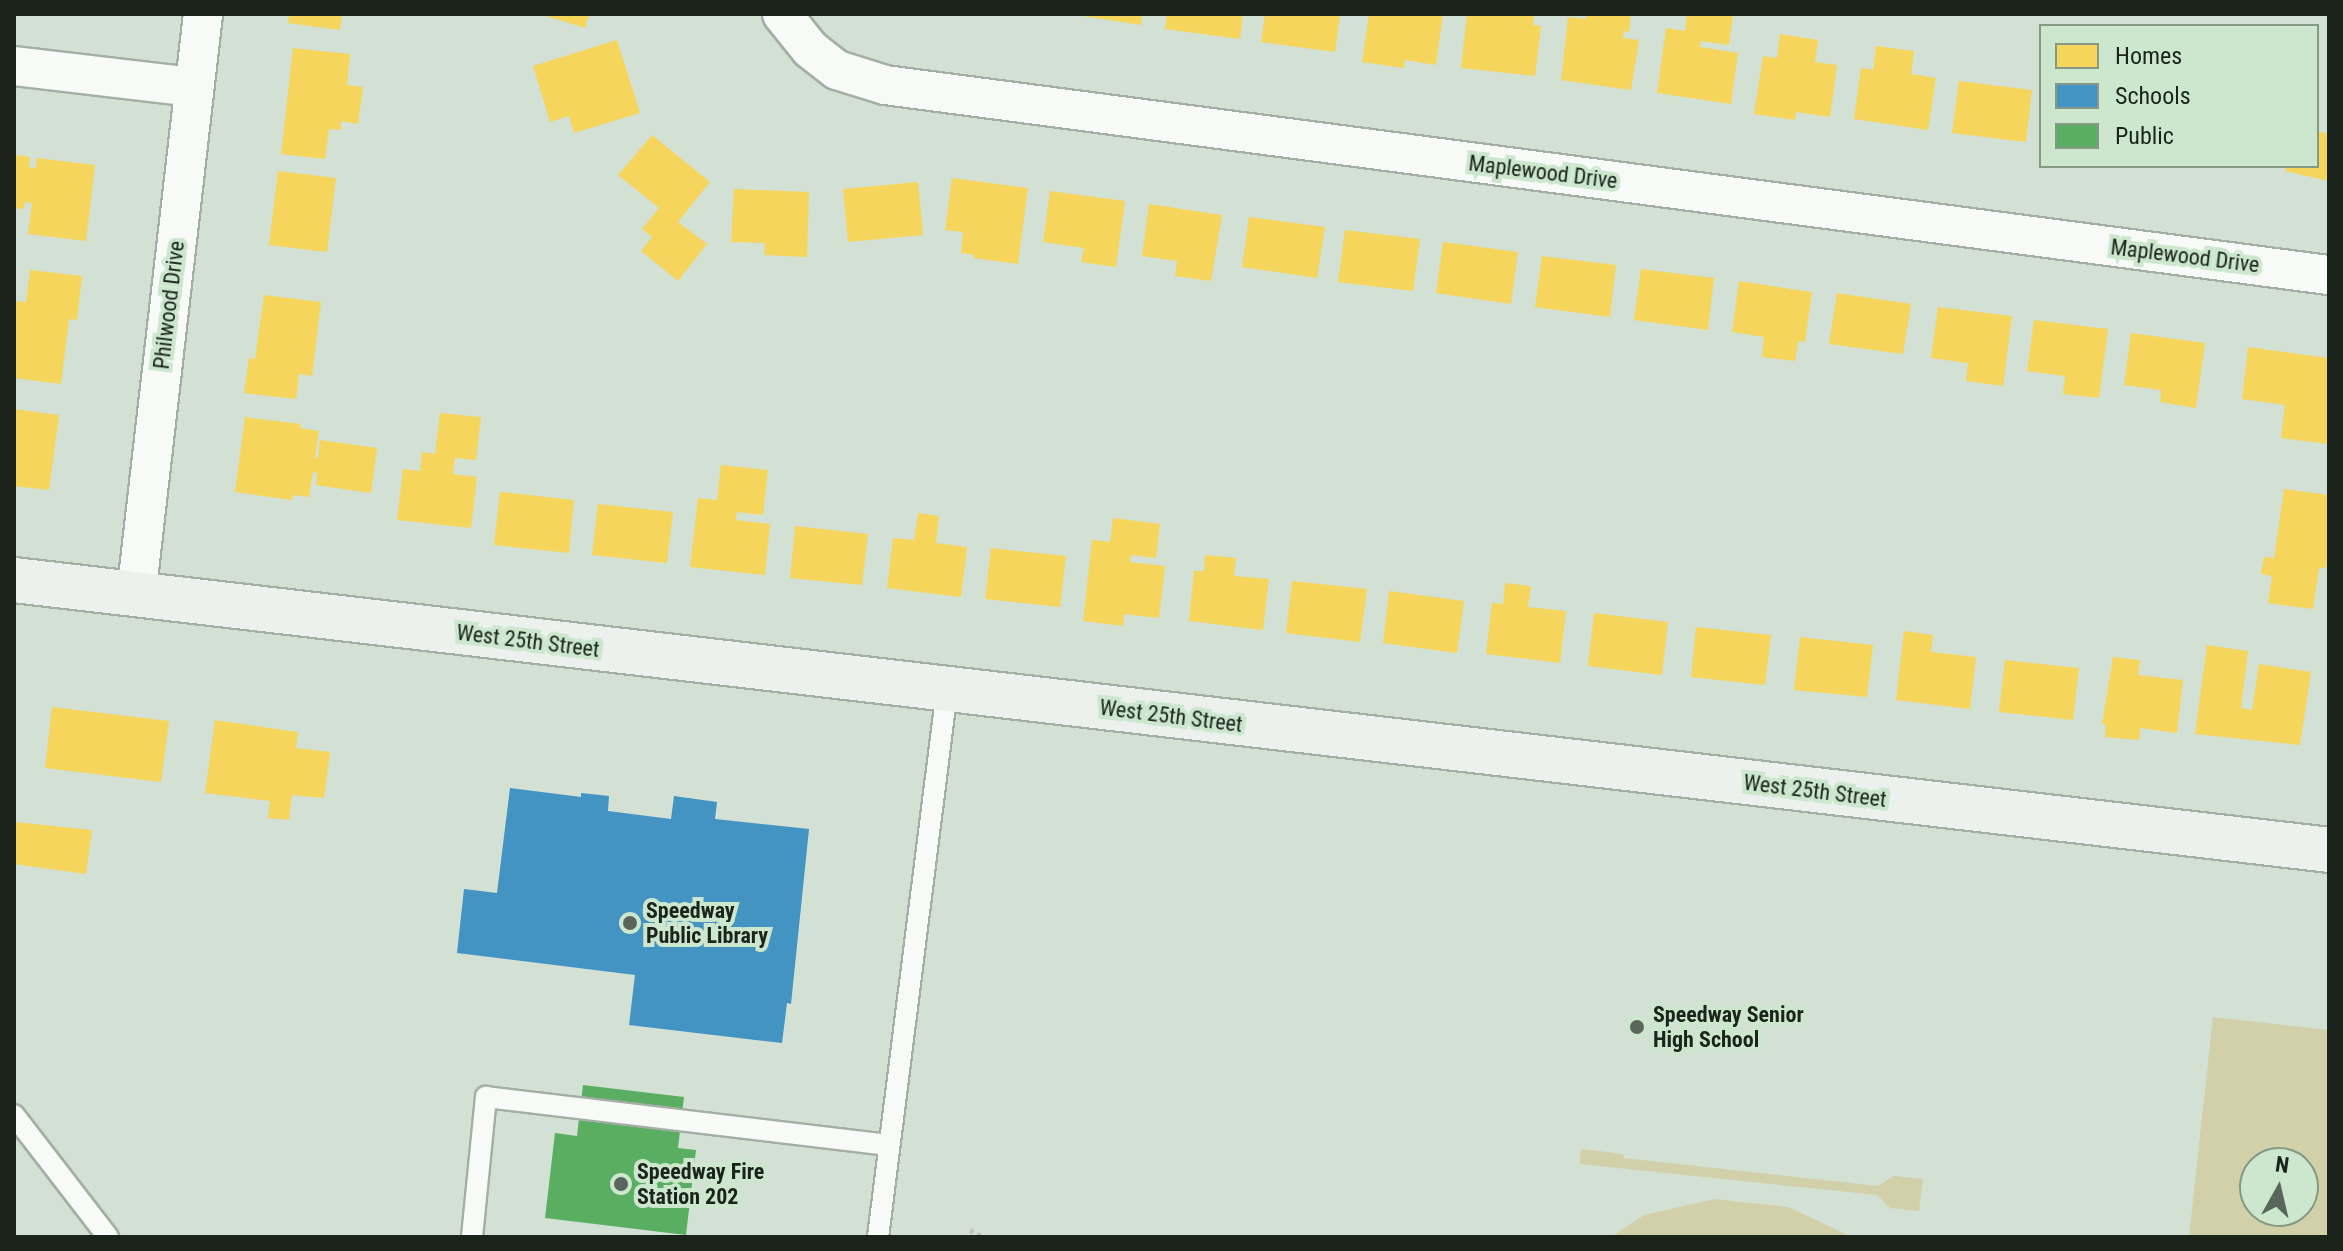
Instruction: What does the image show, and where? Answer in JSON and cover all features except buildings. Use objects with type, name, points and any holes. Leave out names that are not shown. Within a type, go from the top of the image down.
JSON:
[{"type":"street","name":"Philwood Drive","points":[[136,596],[203,14]]},
{"type":"street","name":"Maplewood Drive","points":[[782,14],[810,49],[837,70],[885,85],[2329,275]]},
{"type":"street","points":[[14,66],[194,87]]},
{"type":"street","name":"West 25th Street","points":[[14,580],[2329,850]]},
{"type":"lane","points":[[878,1237],[947,690]]},
{"type":"lane","points":[[472,1237],[486,1097],[889,1145]]},
{"type":"lane","points":[[14,1115],[108,1237]]},
{"type":"path","points":[[970,1230],[984,1237]]},
{"type":"shaded area","points":[[2213,1017],[2329,1030],[2329,1237],[2189,1237]]},
{"type":"shaded area","points":[[1581,1149],[1623,1154],[1624,1158],[1878,1186],[1894,1176],[1923,1179],[1919,1211],[1890,1208],[1877,1195],[1580,1164]]},
{"type":"shaded area","points":[[1715,1199],[1788,1207],[1852,1237],[1611,1237],[1644,1215]]},
{"type":"place","name":"Speedway Public Library","points":[[630,923]]},
{"type":"place","name":"Speedway Senior High School","points":[[1637,1027]]},
{"type":"place","name":"Speedway Fire Station 202","points":[[621,1184]]}]
